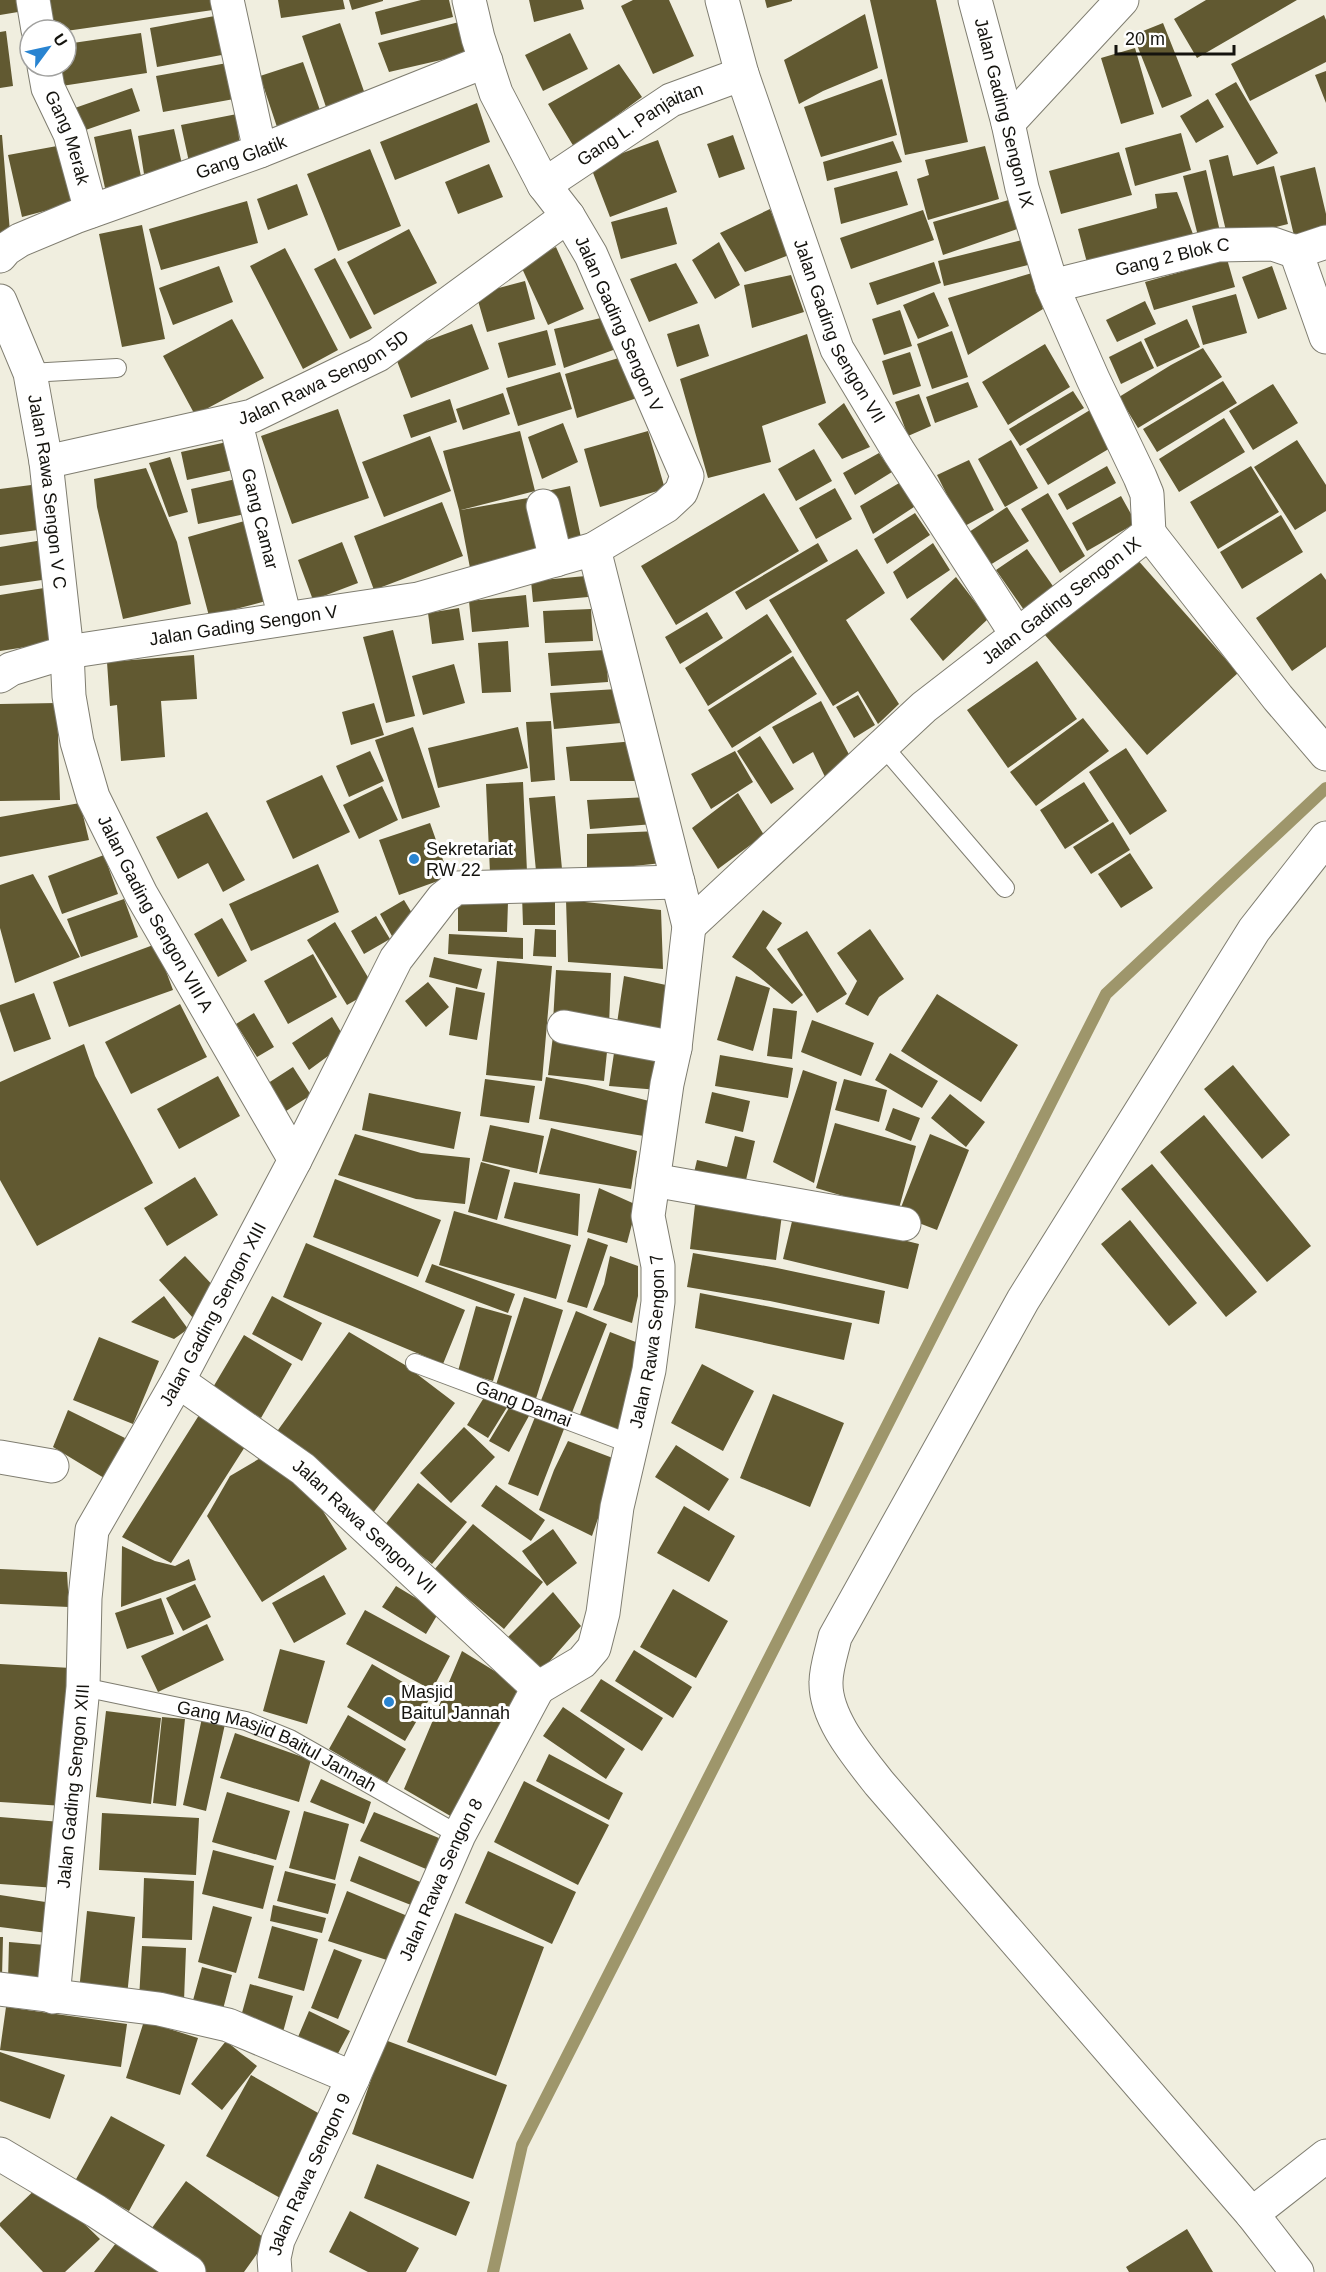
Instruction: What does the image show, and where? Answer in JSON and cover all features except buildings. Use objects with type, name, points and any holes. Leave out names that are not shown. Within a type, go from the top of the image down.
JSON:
[{"type":"street","points":[[33,0],[36,18]]},
{"type":"street","points":[[227,0],[260,151]]},
{"type":"street","name":"Jalan Gading Sengon V","points":[[0,676],[11,669],[68,652],[418,598],[594,549],[666,506],[681,492],[687,476],[591,255],[568,216],[543,185],[496,93],[470,0]]},
{"type":"street","name":"Jalan Gading Sengon VII","points":[[722,0],[742,74],[837,349],[898,452],[1017,635]]},
{"type":"street","name":"Jalan Gading Sengon IX","points":[[689,926],[924,707],[1149,532],[1147,494],[1052,286],[1022,188],[1008,123],[975,0]]},
{"type":"street","points":[[1008,123],[1122,0]]},
{"type":"street","name":"Gang Glatik","points":[[0,256],[20,240],[92,211],[260,151],[486,61]]},
{"type":"street","name":"Gang L. Panjaitan","points":[[543,185],[671,100],[742,74]]},
{"type":"street","name":"Gang Merak","points":[[47,78],[48,88],[70,134],[92,211]]},
{"type":"street","name":"Jalan Rawa Sengon 5D","points":[[46,462],[252,416],[378,355],[568,216]]},
{"type":"street","points":[[1326,243],[1296,252],[1326,337]]},
{"type":"street","name":"Gang 2 Blok C","points":[[1052,286],[1218,246],[1273,244],[1296,252]]},
{"type":"street","points":[[0,301],[6,337]]},
{"type":"street","name":"Jalan Rawa Sengon V C","points":[[6,337],[30,373],[46,462],[68,652]]},
{"type":"street","name":"Gang Camar","points":[[236,420],[285,618]]},
{"type":"street","points":[[543,506],[556,560]]},
{"type":"street","points":[[1149,532],[1278,698],[1326,754]]},
{"type":"street","points":[[594,549],[689,926]]},
{"type":"street","name":"Jalan Gading Sengon VIII A","points":[[68,652],[69,696],[77,742],[93,797],[141,894],[295,1160]]},
{"type":"street","points":[[1297,2272],[1252,2214],[879,1783],[846,1738],[831,1711],[826,1682],[835,1637],[1023,1300],[1254,930],[1325,842]]},
{"type":"street","name":"Jalan Gading Sengon XIII","points":[[53,1997],[83,1687],[85,1598],[92,1530],[178,1381],[295,1160],[396,959],[442,898],[456,888],[678,882]]},
{"type":"street","name":"Jalan Rawa Sengon 7","points":[[538,1688],[582,1662],[594,1648],[603,1613],[617,1507],[649,1370],[658,1302],[658,1266],[648,1216],[667,1084],[675,1048],[689,926]]},
{"type":"street","points":[[564,1027],[675,1048]]},
{"type":"street","points":[[653,1180],[904,1224]]},
{"type":"street","name":"Jalan Rawa Sengon VII","points":[[178,1381],[303,1469],[538,1688]]},
{"type":"street","points":[[0,1457],[52,1466]]},
{"type":"street","name":"Jalan Rawa Sengon 8","points":[[353,2078],[459,1835],[538,1688]]},
{"type":"street","points":[[0,1989],[159,2009],[228,2025],[353,2078]]},
{"type":"street","name":"Jalan Rawa Sengon 9","points":[[275,2272],[274,2258],[278,2240],[353,2078]]},
{"type":"street","points":[[0,2154],[96,2211],[189,2272]]},
{"type":"street","points":[[1252,2214],[1326,2156]]},
{"type":"lane","points":[[30,373],[117,368]]},
{"type":"lane","points":[[883,746],[1005,888]]},
{"type":"lane","name":"Gang Damai","points":[[415,1363],[631,1444]]},
{"type":"lane","name":"Gang Masjid Baitul Jannah","points":[[83,1687],[246,1721],[290,1739],[459,1835]]},
{"type":"waterway","points":[[493,2272],[522,2145],[1106,994],[1326,788]]},
{"type":"place","name":"Sekretariat RW 22","points":[[414,859]]},
{"type":"place","name":"Masjid Baitul Jannah","points":[[389,1702]]}]
